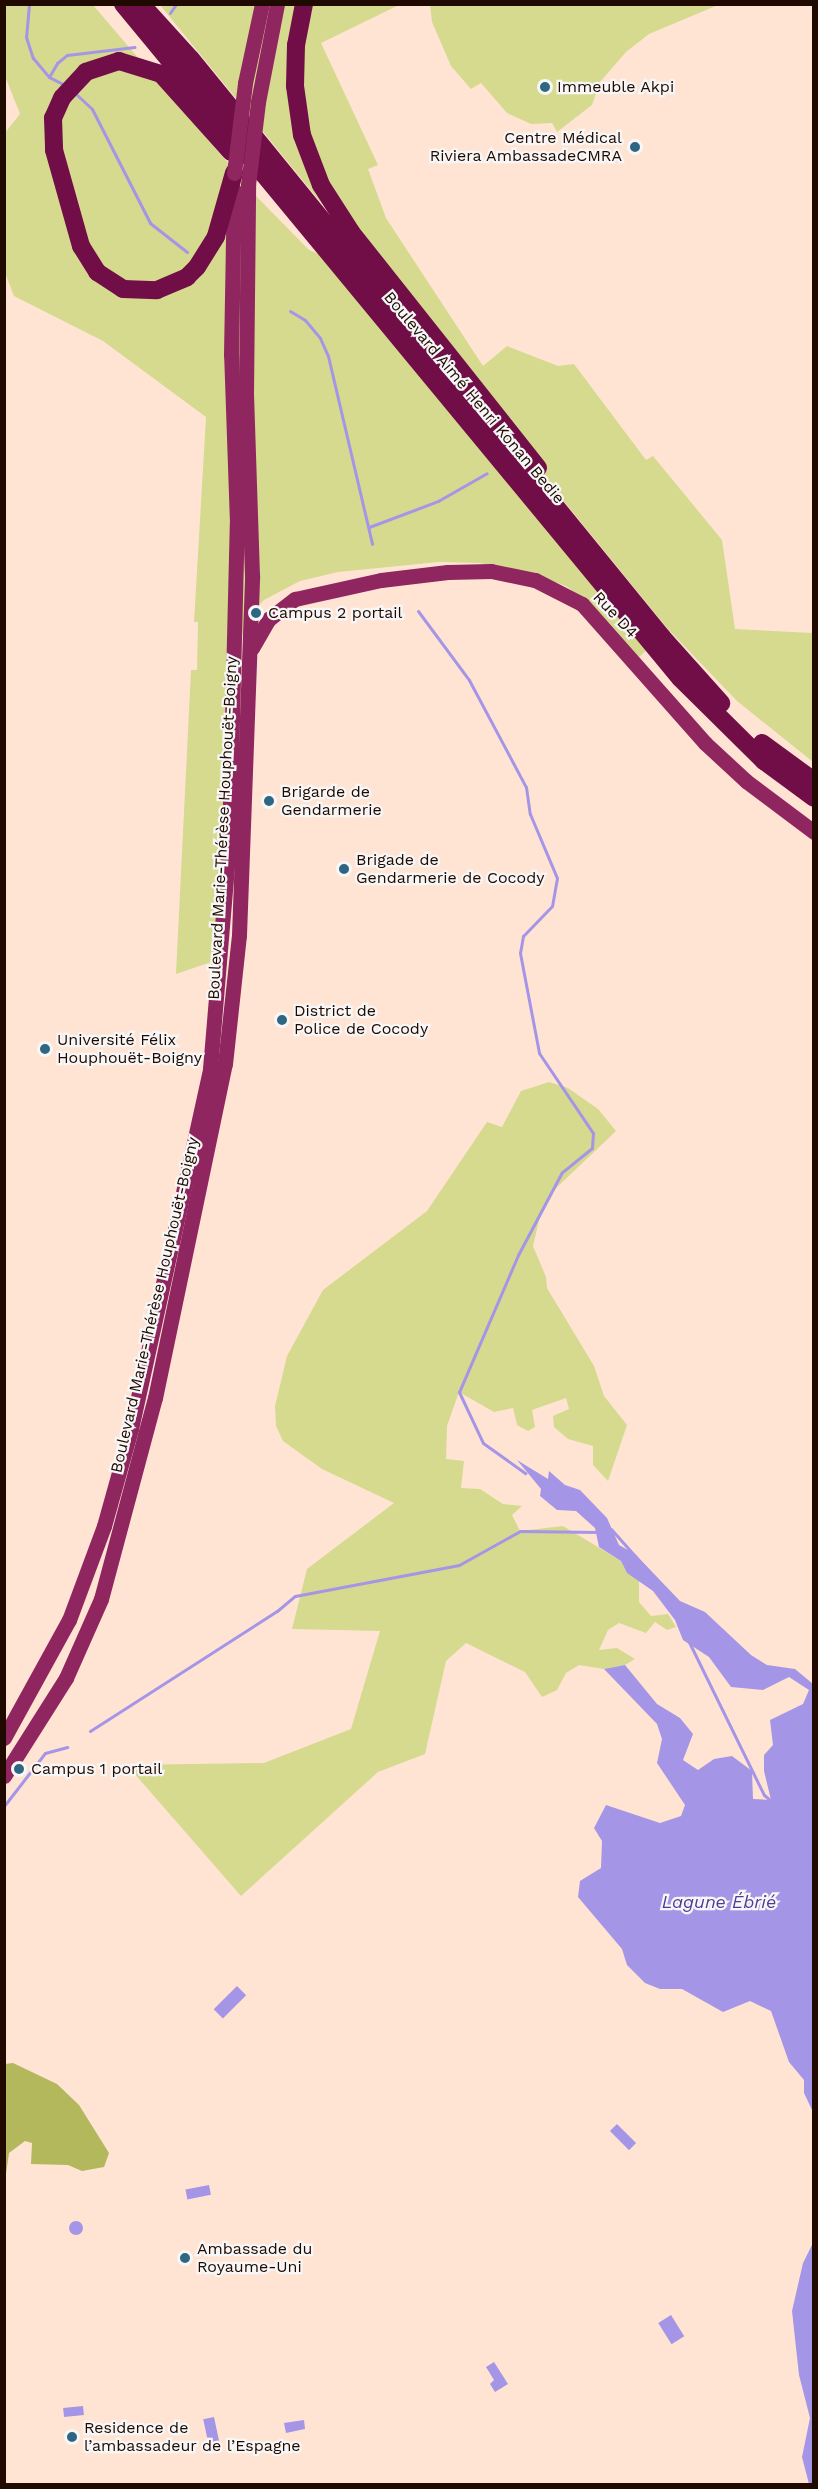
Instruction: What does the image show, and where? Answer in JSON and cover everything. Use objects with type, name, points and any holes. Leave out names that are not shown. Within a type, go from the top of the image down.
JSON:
[{"type":"highway","name":"Boulevard Aimé Henri Konan Bedie","points":[[123,4],[680,678],[764,761],[813,798]]},
{"type":"highway","name":"Boulevard Aimé Henri Konan Bedie","points":[[141,4],[191,59],[690,670],[734,717],[771,751],[813,781]]},
{"type":"highway","points":[[151,4],[191,59]]},
{"type":"highway","points":[[304,4],[296,45],[295,86],[302,135],[321,185],[351,232],[521,444],[602,561]]},
{"type":"highway","points":[[234,173],[210,249],[187,277],[157,290],[123,288],[108,282],[87,259],[81,246],[54,150],[53,118],[70,88],[99,66],[120,61],[161,74],[310,243],[329,255]]},
{"type":"main road","name":"Boulevard Marie-Thérèse Houphouët-Boigny","points":[[4,1738],[35,1688],[69,1620],[104,1526],[131,1429],[214,1041],[229,843],[237,523],[231,355],[234,173],[245,83],[262,4]]},
{"type":"main road","name":"Boulevard Marie-Thérèse Houphouët-Boigny","points":[[4,1776],[52,1702],[91,1627],[132,1487],[225,1064],[239,935],[252,575],[246,392],[248,185],[258,102],[277,4]]},
{"type":"main road","name":"Rue D4","points":[[249,656],[269,619],[295,599],[381,580],[448,572],[491,571],[536,580],[582,604],[705,743],[747,781],[813,832]]},
{"type":"green space","points":[[430,4],[718,5],[649,34],[626,52],[600,82],[592,105],[557,132],[552,123],[531,124],[507,113],[481,83],[471,89],[451,66],[432,22]]},
{"type":"green space","points":[[5,5],[93,5],[257,197],[309,250],[321,255],[648,649],[639,657],[592,605],[566,586],[536,575],[480,563],[439,562],[338,572],[300,581],[264,600],[250,615],[240,642],[241,764],[223,958],[176,974],[191,670],[197,670],[198,622],[194,622],[206,417],[103,341],[14,296],[4,270],[4,134],[20,114],[5,76]]},
{"type":"green space","points":[[160,5],[399,5],[321,43],[378,165],[368,169],[386,218],[483,366],[507,346],[558,366],[574,364],[646,460],[653,456],[722,540],[735,629],[813,633],[813,762],[737,701],[667,628]]},
{"type":"green space","points":[[549,1082],[568,1088],[598,1109],[616,1131],[553,1191],[540,1216],[533,1246],[546,1277],[547,1288],[594,1366],[604,1396],[627,1425],[608,1481],[593,1465],[593,1446],[568,1439],[554,1427],[553,1416],[569,1409],[566,1398],[532,1410],[535,1427],[528,1431],[517,1425],[513,1408],[494,1412],[459,1392],[447,1426],[446,1459],[464,1461],[461,1488],[480,1489],[503,1504],[522,1506],[512,1515],[520,1531],[563,1526],[621,1561],[627,1573],[639,1580],[639,1602],[651,1616],[668,1614],[676,1627],[667,1630],[655,1622],[646,1633],[619,1623],[608,1630],[599,1650],[617,1648],[635,1659],[625,1665],[604,1669],[579,1665],[566,1673],[557,1690],[542,1697],[525,1672],[466,1643],[446,1661],[425,1754],[378,1772],[241,1896],[127,1765],[264,1763],[351,1729],[380,1631],[292,1629],[307,1569],[394,1503],[322,1469],[283,1441],[276,1426],[275,1406],[287,1356],[323,1290],[427,1211],[487,1122],[502,1127],[521,1091]]},
{"type":"green space","points":[[13,2063],[57,2084],[79,2105],[109,2153],[104,2167],[82,2171],[68,2165],[31,2164],[32,2143],[25,2141],[9,2153],[5,2181],[5,2064]]},
{"type":"water","name":"Lagune Ébrié","points":[[517,1460],[548,1479],[549,1471],[565,1485],[580,1490],[607,1518],[619,1545],[635,1554],[680,1601],[705,1612],[751,1655],[767,1665],[795,1669],[813,1684],[813,2112],[804,2093],[804,2080],[789,2062],[771,2011],[750,2001],[723,2012],[682,1989],[660,1989],[645,1983],[627,1965],[622,1949],[578,1897],[580,1881],[601,1868],[602,1841],[594,1828],[606,1805],[660,1823],[681,1816],[685,1805],[657,1763],[662,1739],[657,1724],[604,1669],[625,1665],[657,1704],[680,1718],[693,1734],[683,1760],[698,1770],[714,1759],[732,1756],[752,1771],[753,1799],[771,1800],[764,1771],[764,1755],[773,1745],[770,1720],[803,1704],[809,1690],[789,1677],[763,1690],[731,1687],[709,1657],[683,1640],[675,1620],[653,1591],[627,1573],[621,1561],[599,1547],[595,1528],[576,1511],[557,1510],[540,1496],[541,1489]]},
{"type":"water","points":[[237,1986],[246,1995],[223,2019],[214,2009]]},
{"type":"water","points":[[617,2124],[636,2143],[629,2150],[610,2131]]},
{"type":"water","points":[[209,2185],[211,2195],[187,2199],[185,2190]]},
{"type":"water","points":[[73,2221],[79,2221],[83,2228],[79,2235],[73,2235],[69,2231],[69,2225]]},
{"type":"water","points":[[813,2243],[814,2484],[809,2484],[802,2457],[810,2418],[799,2375],[792,2311],[803,2263]]},
{"type":"water","points":[[671,2315],[684,2336],[672,2344],[658,2323]]},
{"type":"water","points":[[494,2362],[508,2384],[495,2392],[490,2384],[494,2380],[486,2367]]},
{"type":"water","points":[[83,2406],[84,2415],[64,2417],[63,2408]]},
{"type":"water","points":[[214,2417],[219,2440],[208,2443],[203,2419]]},
{"type":"water","points":[[304,2420],[305,2429],[286,2433],[284,2423]]},
{"type":"waterway","points":[[29,4],[26,37],[33,58],[49,77],[65,85]]},
{"type":"waterway","points":[[170,13],[176,4]]},
{"type":"waterway","points":[[49,77],[57,63],[67,55],[135,47]]},
{"type":"waterway","points":[[76,94],[92,109],[150,223],[187,252]]},
{"type":"waterway","points":[[290,311],[305,320],[320,338],[328,356],[372,544]]},
{"type":"waterway","points":[[369,527],[438,501],[487,473]]},
{"type":"waterway","points":[[418,611],[469,680],[526,787],[530,814],[557,878],[552,906],[523,936],[520,953],[539,1053],[593,1133],[592,1148],[562,1172],[518,1255],[459,1392],[483,1443],[525,1473]]},
{"type":"waterway","points":[[611,1529],[666,1591]]},
{"type":"waterway","points":[[90,1731],[277,1611],[295,1596],[459,1565],[520,1531],[599,1532]]},
{"type":"waterway","points":[[689,1642],[764,1795],[774,1803]]},
{"type":"waterway","points":[[4,1806],[45,1753],[67,1747]]},
{"type":"place","name":"Immeuble Akpi","points":[[545,87]]},
{"type":"place","name":"Centre Médical Riviera AmbassadeCMRA","points":[[635,147]]},
{"type":"place","name":"Campus 2 portail","points":[[256,613]]},
{"type":"place","name":"Brigarde de Gendarmerie","points":[[269,801]]},
{"type":"place","name":"Brigade de Gendarmerie de Cocody","points":[[344,869]]},
{"type":"place","name":"District de Police de Cocody","points":[[282,1020]]},
{"type":"place","name":"Université Félix Houphouët-Boigny","points":[[45,1049]]},
{"type":"place","name":"Campus 1 portail","points":[[19,1769]]},
{"type":"place","name":"Ambassade du Royaume-Uni","points":[[185,2258]]},
{"type":"place","name":"Residence de l’ambassadeur de l’Espagne","points":[[72,2437]]}]
